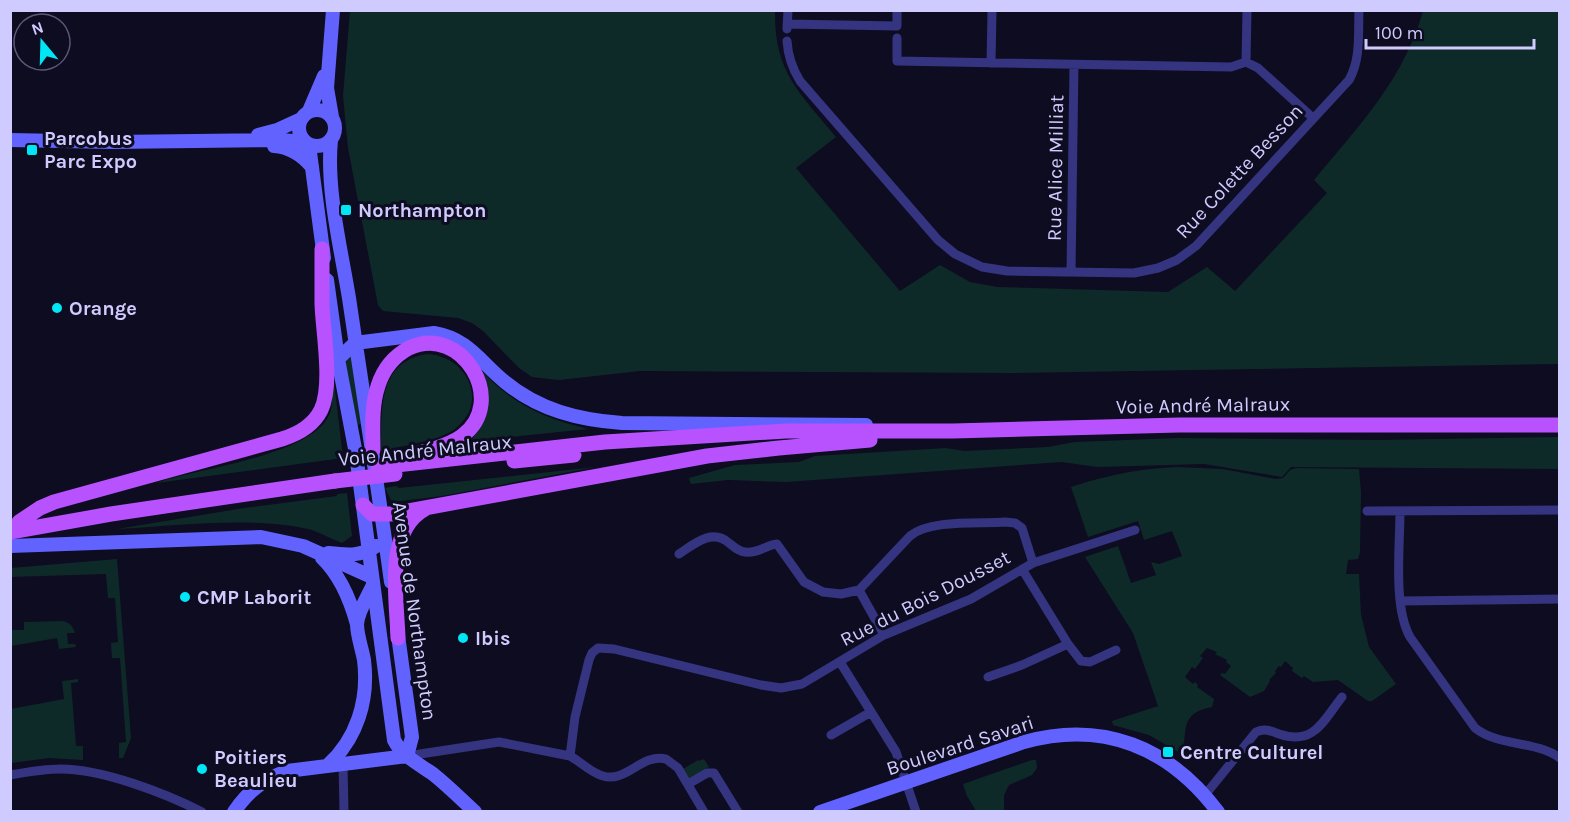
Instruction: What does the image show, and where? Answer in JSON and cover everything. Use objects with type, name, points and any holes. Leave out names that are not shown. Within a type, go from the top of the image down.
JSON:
[{"type":"main road","points":[[13,526],[39,508],[54,502],[282,439],[300,432],[312,423],[321,409],[326,391],[322,249]]},
{"type":"main road","points":[[373,450],[373,404],[387,367],[402,352],[426,344],[443,345],[455,351],[471,365],[479,382],[481,399],[473,424],[462,436],[389,466]]},
{"type":"main road","name":"Voie André Malraux","points":[[13,526],[111,514],[389,466],[846,432],[1179,425],[1560,425]]},
{"type":"main road","points":[[363,505],[372,514],[382,514],[708,456],[953,431]]},
{"type":"main road","points":[[398,638],[396,568],[398,546],[414,517],[431,506]]},
{"type":"street","points":[[788,10],[787,27],[897,26],[897,10]]},
{"type":"street","points":[[991,63],[992,10]]},
{"type":"street","points":[[1246,62],[1247,10]]},
{"type":"street","name":"Rue Colette Besson","points":[[787,41],[792,67],[800,81],[938,240],[955,254],[982,267],[1007,271],[1134,273],[1158,268],[1177,260],[1196,246],[1349,80],[1356,69],[1359,10]]},
{"type":"street","points":[[10,140],[307,143],[322,146],[331,140],[336,128],[328,94],[328,63],[333,11]]},
{"type":"street","points":[[897,38],[897,62],[1231,67],[1246,62],[1258,68],[1313,118]]},
{"type":"street","points":[[307,143],[298,129],[320,90],[328,63]]},
{"type":"street","name":"Rue Alice Milliat","points":[[1071,272],[1074,65]]},
{"type":"street","points":[[188,141],[263,135],[305,115],[322,110],[332,117]]},
{"type":"street","name":"Avenue de Northampton","points":[[307,143],[338,359],[356,453],[394,740],[398,748],[407,756],[412,737],[373,450],[330,172],[331,140]]},
{"type":"street","points":[[188,141],[238,146],[284,147],[301,156],[312,167]]},
{"type":"street","points":[[338,359],[355,343],[424,333],[447,335],[465,344],[505,382],[533,400],[566,415],[601,422],[846,423],[953,431]]},
{"type":"street","points":[[1367,511],[1560,510]]},
{"type":"street","points":[[1400,511],[1400,601],[1403,622],[1410,637],[1475,728],[1485,734],[1545,750],[1560,758]]},
{"type":"street","points":[[679,554],[702,539],[714,536],[725,539],[736,549],[745,552],[757,551],[775,544],[780,547],[801,579],[812,588],[835,594],[859,590],[910,536],[920,529],[931,526],[1015,523],[1022,528],[1033,563]]},
{"type":"street","name":"Rue du Bois Dousset","points":[[570,756],[575,717],[590,657],[599,648],[614,649],[775,688],[801,684],[884,635],[971,599],[1033,563],[1135,530]]},
{"type":"street","points":[[10,546],[261,537],[315,551],[354,555],[369,551],[385,538]]},
{"type":"street","points":[[315,551],[372,581],[357,624]]},
{"type":"street","points":[[315,551],[337,576],[350,600],[357,624],[366,684],[362,706],[350,739],[338,756],[327,766]]},
{"type":"street","points":[[1022,569],[1068,644],[1084,662],[1094,661],[1116,650]]},
{"type":"street","points":[[859,590],[884,635]]},
{"type":"street","points":[[1400,601],[1560,599]]},
{"type":"street","points":[[988,677],[1022,665],[1068,644]]},
{"type":"street","points":[[840,662],[896,752],[916,812]]},
{"type":"street","points":[[1205,795],[1256,732],[1268,730],[1295,738],[1306,736],[1315,731],[1342,697]]},
{"type":"street","points":[[831,735],[871,712]]},
{"type":"street","name":"Boulevard Savari","points":[[820,812],[1035,739],[1063,735],[1095,735],[1128,742],[1158,756],[1180,770],[1218,812]]},
{"type":"street","points":[[234,812],[245,795],[275,775],[297,769],[499,742],[570,756],[597,774],[610,777],[618,776],[651,759],[663,758],[674,764],[704,812]]},
{"type":"street","points":[[407,756],[434,775],[476,812]]},
{"type":"street","points":[[343,764],[344,812]]},
{"type":"street","points":[[10,775],[41,770],[77,770],[130,783],[202,812]]},
{"type":"street","points":[[688,784],[703,774],[712,772],[717,776],[738,812]]},
{"type":"green space","points":[[350,11],[775,11],[776,32],[784,66],[800,93],[836,137],[796,168],[900,291],[940,265],[970,282],[997,287],[1168,292],[1207,267],[1235,291],[1327,193],[1314,180],[1363,121],[1392,80],[1415,36],[1423,11],[1559,11],[1559,364],[1011,373],[640,371],[559,380],[532,377],[519,368],[483,331],[472,323],[458,318],[383,311],[378,305],[348,148],[343,96]]},
{"type":"green space","points":[[351,350],[361,424],[357,425],[349,394],[345,358]]},
{"type":"green space","points":[[328,354],[331,357],[343,458],[156,483],[281,449],[304,439],[322,426],[332,404]]},
{"type":"green space","points":[[427,354],[453,362],[469,381],[472,393],[471,404],[466,416],[457,427],[444,435],[392,449],[392,452],[381,453],[381,421],[385,391],[390,378],[398,367],[410,359]]},
{"type":"green space","points":[[483,372],[494,384],[518,402],[558,421],[588,429],[470,441],[482,425],[487,408],[488,391]]},
{"type":"green space","points":[[1560,437],[1559,469],[1291,467],[1282,477],[1204,464],[1097,467],[1062,462],[786,482],[728,480],[691,484],[689,478],[735,465],[799,462],[815,456],[946,448],[964,451],[1048,447],[1075,442],[1178,438],[1378,440]]},
{"type":"green space","points":[[596,467],[442,496],[392,502],[385,488],[396,486],[399,488]]},
{"type":"green space","points":[[1177,467],[1222,469],[1276,479],[1283,478],[1290,470],[1296,468],[1359,469],[1360,552],[1358,559],[1348,560],[1346,574],[1359,574],[1361,615],[1369,647],[1396,684],[1372,701],[1368,701],[1338,680],[1313,682],[1304,676],[1302,678],[1292,671],[1293,668],[1285,661],[1275,671],[1276,673],[1269,680],[1264,691],[1250,697],[1220,675],[1225,674],[1231,666],[1226,662],[1227,660],[1215,654],[1217,652],[1207,648],[1200,656],[1203,658],[1195,669],[1192,667],[1185,677],[1193,684],[1195,682],[1197,687],[1214,699],[1212,707],[1201,710],[1190,718],[1185,730],[1182,754],[1149,735],[1113,725],[1112,721],[1158,706],[1133,633],[1085,557],[1118,546],[1131,583],[1156,575],[1151,562],[1159,564],[1182,556],[1172,531],[1144,540],[1138,521],[1088,537],[1071,487],[1123,473]]},
{"type":"green space","points":[[347,493],[352,536],[342,543],[308,529],[263,523],[214,523],[117,529],[244,508],[337,496],[337,494]]},
{"type":"green space","points":[[117,559],[131,738],[123,758],[119,758],[119,743],[126,742],[120,658],[112,658],[111,643],[118,642],[115,598],[108,598],[106,574],[10,577],[11,568]]},
{"type":"green space","points":[[63,621],[73,628],[75,633],[67,633],[68,644],[75,644],[76,647],[59,649],[57,638],[11,646],[11,630],[24,630],[24,622]]},
{"type":"green space","points":[[78,679],[78,682],[71,683],[76,746],[83,746],[83,760],[49,758],[11,763],[11,709],[64,699],[62,681]]},
{"type":"green space","points":[[704,759],[709,767],[689,778],[683,769]]},
{"type":"green space","points":[[1036,760],[1037,768],[1032,775],[1009,785],[1004,795],[1004,811],[976,811],[963,784]]},
{"type":"place","name":"Parcobus Parc Expo","points":[[32,150]]},
{"type":"place","name":"Northampton","points":[[346,210]]},
{"type":"place","name":"Orange","points":[[57,308]]},
{"type":"place","name":"CMP Laborit","points":[[185,597]]},
{"type":"place","name":"Ibis","points":[[463,638]]},
{"type":"place","name":"Centre Culturel","points":[[1168,752]]},
{"type":"place","name":"Poitiers Beaulieu","points":[[202,769]]}]
